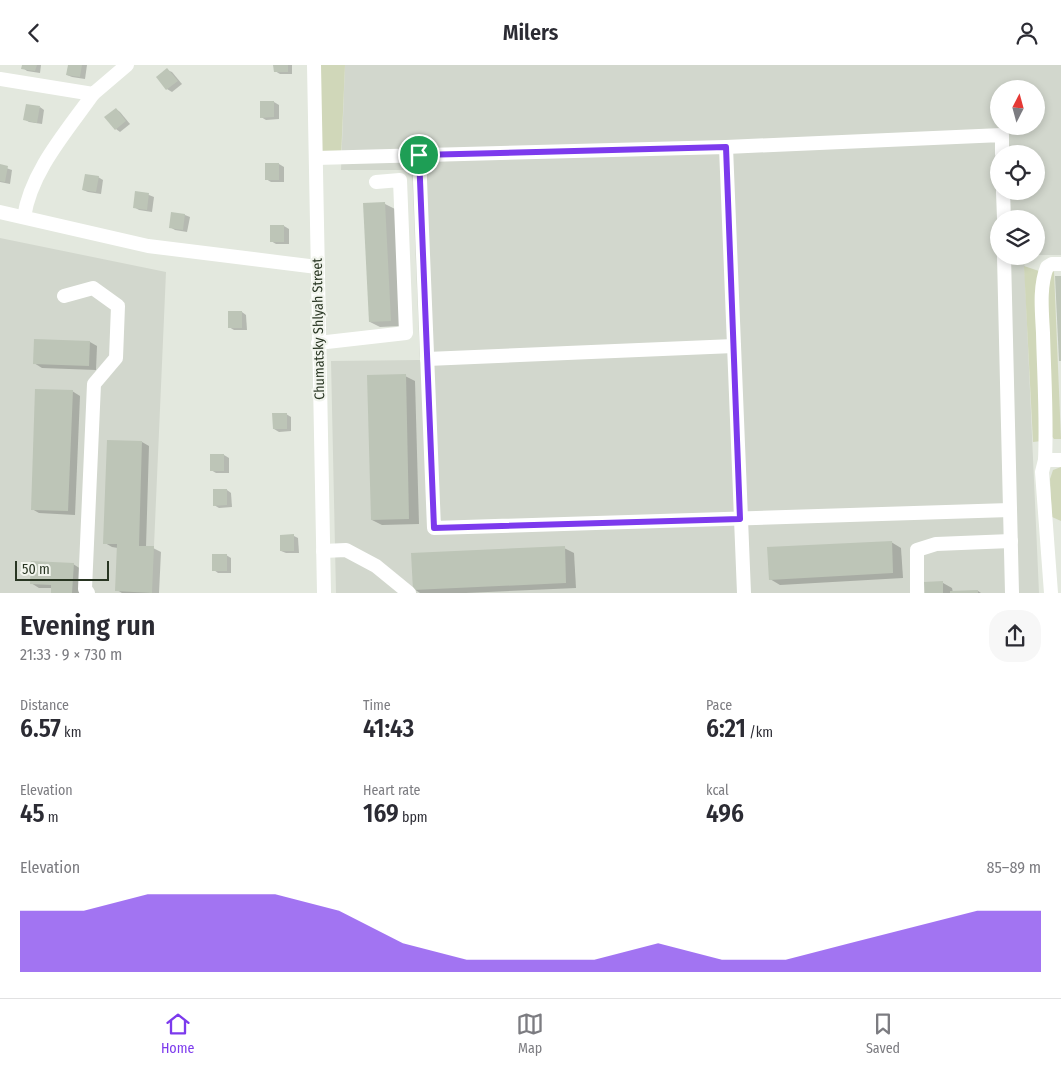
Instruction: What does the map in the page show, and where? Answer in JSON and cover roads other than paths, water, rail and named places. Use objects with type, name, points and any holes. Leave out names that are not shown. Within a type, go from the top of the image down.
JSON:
[{"type":"street","points":[[24,217],[26,200],[44,164],[93,94],[127,65]]},
{"type":"street","name":"Chumatsky Shlyah Street","points":[[314,65],[316,267],[324,593]]},
{"type":"street","points":[[0,79],[93,94]]},
{"type":"street","points":[[316,158],[726,147],[1002,135],[1002,145]]},
{"type":"street","points":[[726,147],[744,593]]},
{"type":"street","points":[[419,155],[434,528],[1010,509]]},
{"type":"street","points":[[318,343],[406,333],[400,180],[376,181]]},
{"type":"street","points":[[0,212],[148,246],[316,267]]},
{"type":"street","points":[[1050,593],[1055,559],[1042,481],[1046,433],[1042,306],[1044,277],[1047,267],[1061,264]]},
{"type":"street","points":[[1004,265],[1012,593]]},
{"type":"street","points":[[64,295],[93,288],[118,306],[116,358],[94,384],[84,589],[88,593]]},
{"type":"street","points":[[427,359],[734,346]]},
{"type":"street","points":[[1045,461],[1061,460]]},
{"type":"street","points":[[917,593],[917,550],[936,544],[1011,541]]},
{"type":"street","points":[[323,551],[346,550],[376,566],[409,593]]}]
